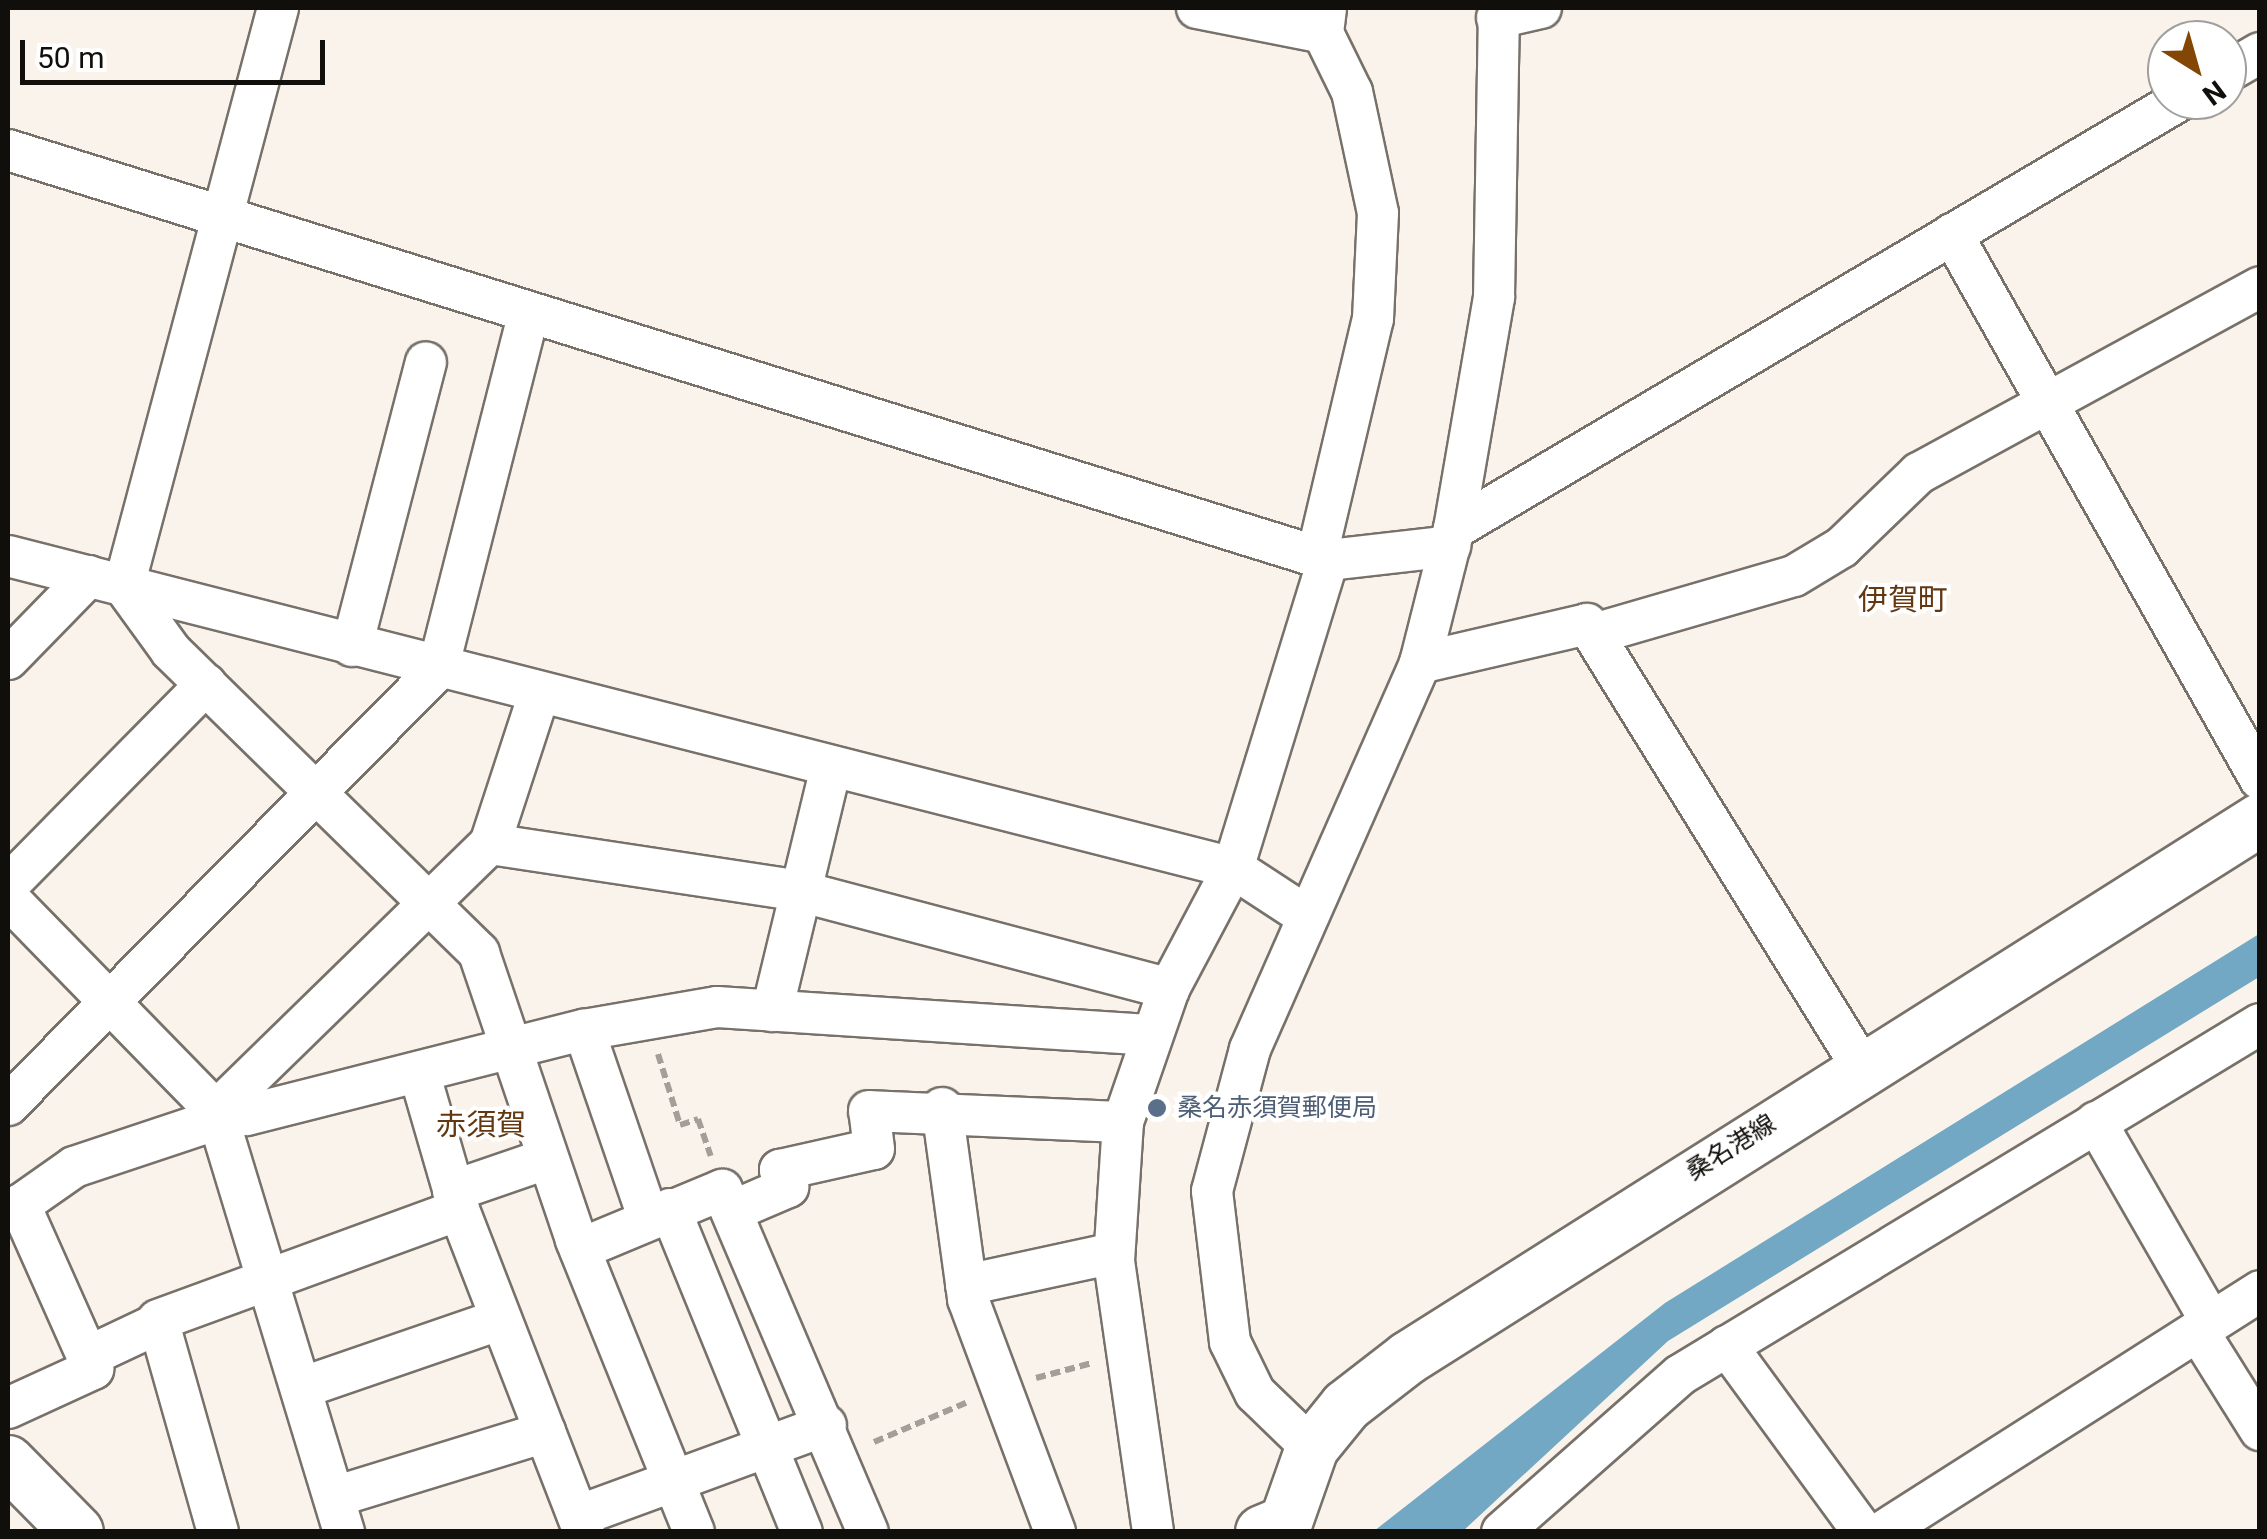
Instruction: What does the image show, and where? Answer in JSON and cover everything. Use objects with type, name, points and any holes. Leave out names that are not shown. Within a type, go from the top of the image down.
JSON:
[{"type":"main road","name":"桑名港線","points":[[1279,1528],[1312,1448],[1346,1406],[1408,1358],[1861,1066],[2260,820]]},
{"type":"main road","points":[[8,1462],[77,1532]]},
{"type":"street","points":[[8,659],[107,581],[223,219],[278,8]]},
{"type":"street","points":[[1153,1532],[1114,1254],[1123,1122],[1169,990],[1233,868],[1323,556],[1373,319],[1378,213],[1352,92],[1325,20],[1197,8]]},
{"type":"street","points":[[1312,1448],[1255,1393],[1230,1342],[1212,1192],[1245,1064],[1305,915],[1420,663],[1452,538],[1494,297],[1498,13],[1541,8]]},
{"type":"street","points":[[8,150],[1323,556],[1452,538],[2147,119]]},
{"type":"street","points":[[1952,234],[2260,779]]},
{"type":"street","points":[[1594,634],[1794,576],[1842,547],[1919,473],[2260,287]]},
{"type":"street","points":[[8,1106],[438,668],[528,312]]},
{"type":"street","points":[[352,646],[426,362]]},
{"type":"street","points":[[8,556],[1233,868],[1305,915]]},
{"type":"street","points":[[107,581],[315,796],[479,953],[546,1159],[694,1532]]},
{"type":"street","points":[[1420,663],[1587,624],[1861,1066]]},
{"type":"street","points":[[8,884],[206,684]]},
{"type":"street","points":[[8,1408],[93,1369],[20,1205],[74,1167],[216,1111],[490,844],[540,694]]},
{"type":"street","points":[[772,1010],[830,767]]},
{"type":"street","points":[[490,844],[800,891],[1169,990]]},
{"type":"street","points":[[8,898],[216,1111],[274,1277],[339,1514],[545,1432]]},
{"type":"street","points":[[216,1111],[247,1115],[511,1052],[584,1030],[717,1007],[1152,1035]]},
{"type":"street","points":[[1502,1532],[1680,1375],[2260,1024]]},
{"type":"street","points":[[584,1030],[659,1213],[769,1445],[802,1532]]},
{"type":"street","points":[[419,1072],[456,1200],[581,1524],[672,1482],[826,1425]]},
{"type":"street","points":[[580,1249],[659,1213],[788,1187],[780,1170],[874,1149],[869,1111],[942,1108],[1123,1122]]},
{"type":"street","points":[[942,1108],[966,1285],[1055,1532]]},
{"type":"street","points":[[2096,1122],[2260,1430]]},
{"type":"street","points":[[87,1357],[546,1159]]},
{"type":"street","points":[[730,1200],[868,1532]]},
{"type":"street","points":[[966,1285],[1114,1254]]},
{"type":"street","points":[[1882,1532],[2260,1291]]},
{"type":"street","points":[[304,1387],[501,1319]]},
{"type":"street","points":[[159,1324],[218,1532]]},
{"type":"street","points":[[1727,1346],[1863,1532]]},
{"type":"path","points":[[647,1019],[680,1125],[698,1120],[730,1200]]},
{"type":"water","points":[[2259,934],[2259,977],[1668,1341],[1463,1531],[1374,1531],[1665,1303]]},
{"type":"place","name":"桑名赤須賀郵便局","points":[[1157,1108]]},
{"type":"district","name":"伊賀町","points":[[1903,600]]},
{"type":"district","name":"赤須賀","points":[[481,1125]]}]
